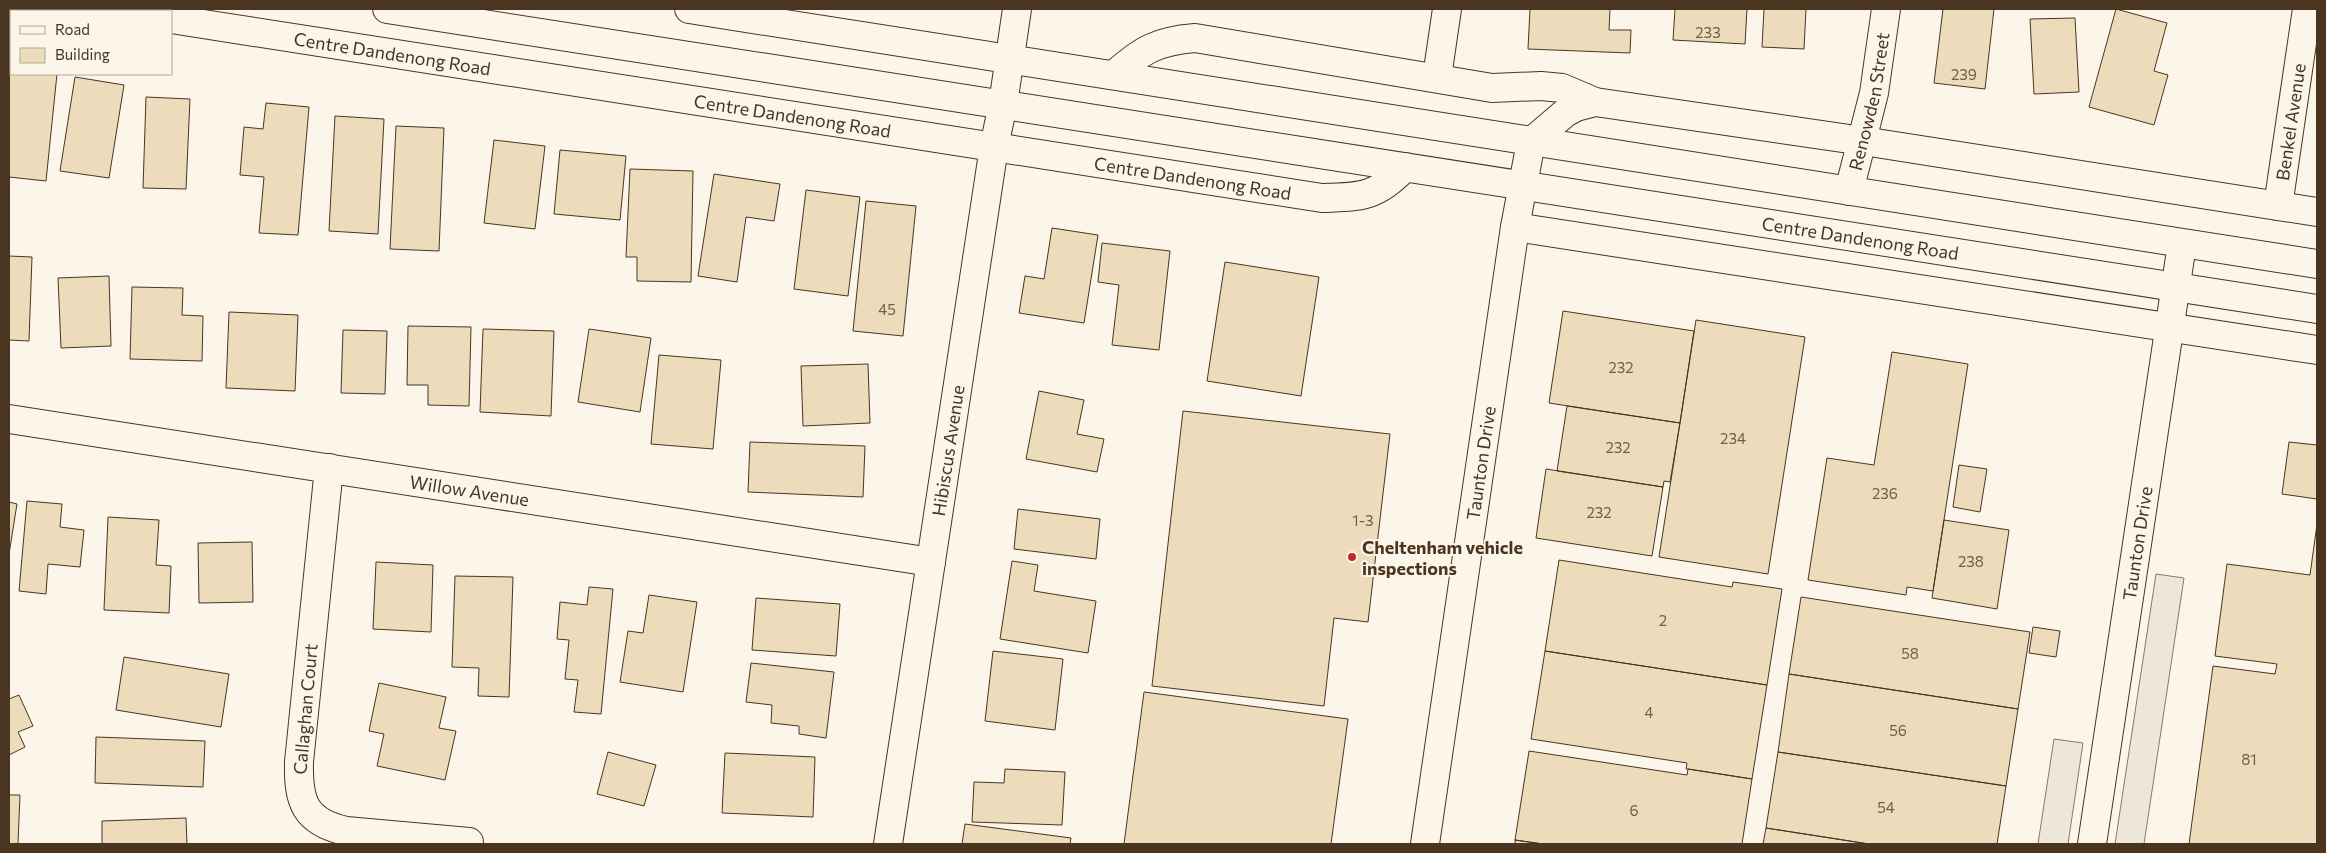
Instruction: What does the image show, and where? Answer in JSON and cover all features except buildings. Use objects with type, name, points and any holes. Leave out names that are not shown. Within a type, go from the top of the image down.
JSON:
[{"type":"street","name":"Centre Dandenong Road","points":[[387,9],[2317,309]]},
{"type":"street","points":[[689,9],[2317,264]]},
{"type":"street","name":"Hibiscus Avenue","points":[[888,844],[994,147],[1003,104],[1017,9]]},
{"type":"street","points":[[1437,77],[1447,9]]},
{"type":"street","name":"Renowden Street","points":[[1849,191],[1874,93],[1886,9]]},
{"type":"street","name":"Benkel Avenue","points":[[2278,206],[2307,9]]},
{"type":"street","name":"Centre Dandenong Road","points":[[172,19],[1322,198],[1347,197],[1371,193],[1389,184],[1405,167]]},
{"type":"street","points":[[1114,75],[1136,56],[1154,45],[1174,40],[1195,38],[1437,77],[1492,88],[1542,86],[1562,88],[1595,102],[1863,141],[2317,212]]},
{"type":"street","points":[[1531,142],[1565,113],[1576,107],[1595,102]]},
{"type":"street","name":"Taunton Drive","points":[[1424,844],[1515,227],[1531,142]]},
{"type":"street","points":[[1515,227],[2317,350]]},
{"type":"street","name":"Taunton Drive","points":[[2092,844],[2182,244]]},
{"type":"street","name":"Willow Avenue","points":[[9,419],[931,562]]},
{"type":"street","name":"Callaghan Court","points":[[329,468],[298,762],[300,796],[306,810],[317,821],[331,828],[469,842]]},
{"type":"shaded area","points":[[2156,574],[2184,578],[2144,844],[2115,844]]},
{"type":"shaded area","points":[[2054,739],[2083,743],[2068,844],[2038,844]]},
{"type":"place","name":"Cheltenham vehicle inspections","points":[[1352,557]]}]
